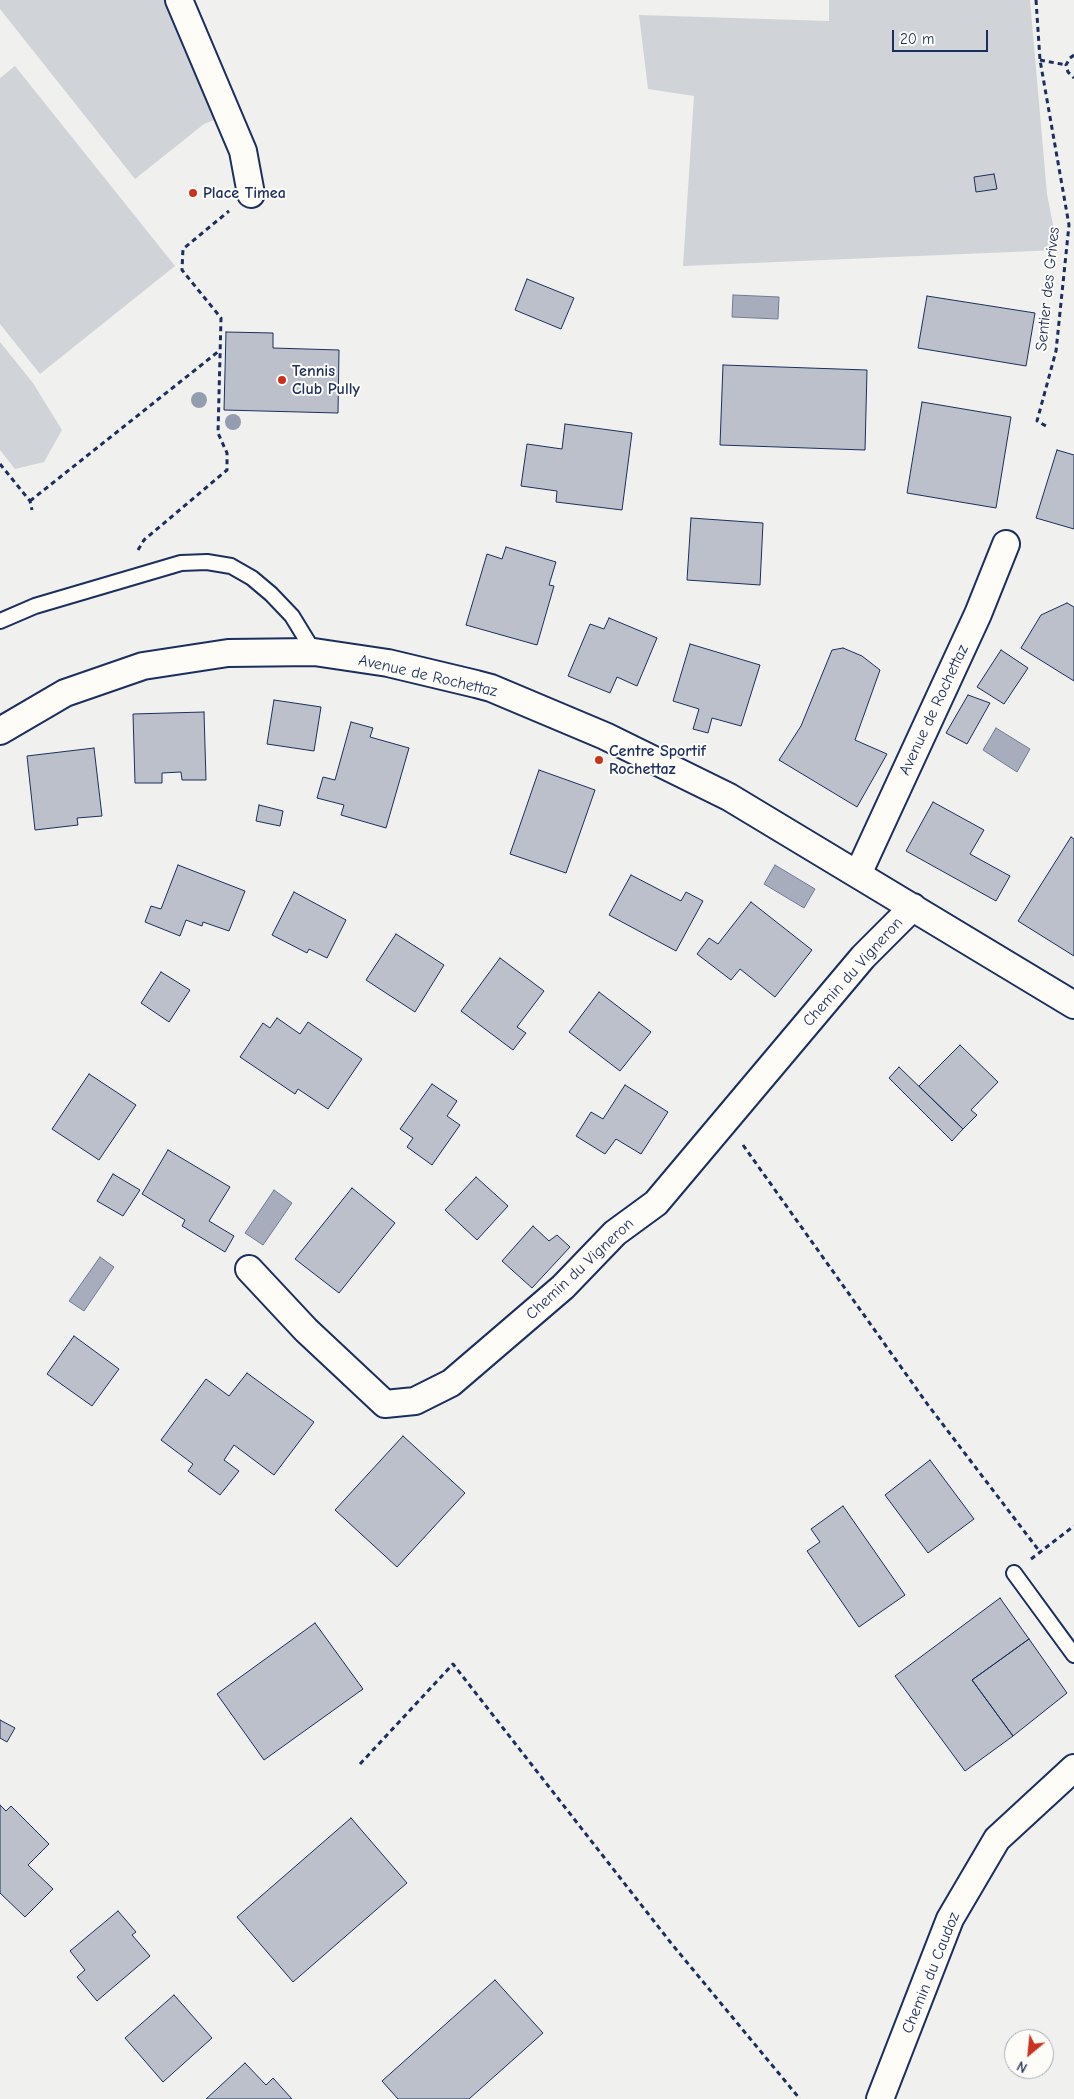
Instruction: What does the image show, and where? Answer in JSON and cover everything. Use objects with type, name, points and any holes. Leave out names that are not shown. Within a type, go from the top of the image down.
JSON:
[{"type":"street","points":[[179,0],[243,151],[251,194]]},
{"type":"street","name":"Avenue de Rochettaz","points":[[858,874],[978,614],[1006,544]]},
{"type":"street","name":"Avenue de Rochettaz","points":[[0,731],[65,693],[143,666],[228,653],[314,652],[388,664],[491,688],[605,736],[698,780],[1074,1005]]},
{"type":"street","name":"Chemin du Vigneron","points":[[249,1269],[306,1330],[385,1404],[415,1401],[452,1383],[563,1287],[615,1233],[656,1203],[863,957],[913,907]]},
{"type":"street","name":"Chemin du Caudoz","points":[[880,2099],[950,1919],[997,1839],[1074,1768]]},
{"type":"lane","points":[[0,621],[35,606],[181,563],[207,562],[231,566],[252,578],[272,594],[292,616],[314,652]]},
{"type":"lane","points":[[1014,1573],[1074,1655]]},
{"type":"path","name":"Sentier des Grives","points":[[1036,0],[1040,60],[1069,225],[1056,350],[1037,420],[1046,426]]},
{"type":"path","points":[[1074,55],[1066,65],[1068,72],[1074,78]]},
{"type":"path","points":[[1040,60],[1066,65]]},
{"type":"path","points":[[125,579],[131,561],[144,540],[227,470],[227,454],[218,433],[221,318],[182,270],[183,249],[251,194]]},
{"type":"path","points":[[30,501],[219,351]]},
{"type":"path","points":[[0,464],[30,501],[32,510]]},
{"type":"path","points":[[724,1120],[928,1405],[1040,1552]]},
{"type":"path","points":[[1014,1573],[1074,1526]]},
{"type":"path","points":[[360,1764],[453,1664],[671,1943],[800,2099]]},
{"type":"shaded area","points":[[0,0],[172,0],[219,118],[204,124],[135,179],[0,9]]},
{"type":"shaded area","points":[[829,0],[1030,0],[1047,194],[1058,250],[683,266],[694,96],[648,89],[639,15],[829,21]]},
{"type":"shaded area","points":[[15,66],[175,266],[40,374],[0,324],[0,78]]},
{"type":"shaded area","points":[[0,342],[33,383],[62,430],[44,462],[15,469],[0,450]]},
{"type":"water","points":[[733,295],[779,297],[778,319],[732,317]]},
{"type":"water","points":[[996,728],[1030,749],[1017,772],[983,750]]},
{"type":"water","points":[[775,865],[815,889],[804,908],[764,884]]},
{"type":"water","points":[[274,1190],[292,1203],[263,1245],[245,1233]]},
{"type":"water","points":[[100,1257],[114,1267],[84,1311],[69,1301]]},
{"type":"building","points":[[994,174],[997,189],[976,192],[974,177]]},
{"type":"building","points":[[527,279],[574,298],[561,329],[515,310]]},
{"type":"building","points":[[927,296],[1035,313],[1026,366],[918,348]]},
{"type":"building","name":"Tennis Club Pully","points":[[226,332],[273,333],[273,348],[339,350],[338,413],[224,410]]},
{"type":"building","points":[[723,365],[867,370],[865,450],[720,445]]},
{"type":"building","points":[[922,402],[1011,417],[996,508],[907,493]]},
{"type":"building","points":[[565,424],[632,433],[622,510],[556,502],[557,491],[521,486],[527,444],[562,449]]},
{"type":"building","points":[[1057,450],[1074,455],[1074,529],[1036,518]]},
{"type":"building","points":[[691,518],[763,523],[760,585],[687,580]]},
{"type":"building","points":[[506,547],[556,562],[549,585],[554,586],[537,645],[466,625],[487,554],[502,559]]},
{"type":"building","points":[[1067,603],[1074,607],[1074,681],[1021,648],[1041,615]]},
{"type":"building","points":[[609,618],[657,638],[637,686],[617,677],[610,693],[568,676],[590,624],[604,629]]},
{"type":"building","points":[[690,644],[760,665],[741,726],[712,718],[708,733],[693,729],[699,709],[673,701]]},
{"type":"building","points":[[843,648],[862,656],[880,670],[855,740],[887,754],[857,807],[779,760],[801,726],[832,650]]},
{"type":"building","points":[[1001,650],[1028,668],[1004,704],[977,687]]},
{"type":"building","points":[[968,695],[990,703],[967,744],[946,733]]},
{"type":"building","points":[[274,700],[321,707],[314,751],[267,744]]},
{"type":"building","points":[[204,712],[206,780],[182,780],[181,772],[162,773],[162,783],[135,783],[133,714]]},
{"type":"building","points":[[351,722],[373,728],[370,737],[409,748],[386,828],[341,815],[344,805],[317,798],[323,777],[335,780]]},
{"type":"building","points":[[94,748],[102,816],[77,818],[78,825],[35,830],[27,756]]},
{"type":"building","points":[[539,770],[595,790],[566,873],[510,854]]},
{"type":"building","points":[[933,802],[984,830],[970,854],[1010,876],[996,901],[906,851]]},
{"type":"building","points":[[259,805],[283,811],[280,826],[256,821]]},
{"type":"building","points":[[1071,837],[1074,839],[1074,956],[1018,921]]},
{"type":"building","points":[[178,865],[245,891],[229,931],[203,922],[202,926],[186,920],[180,936],[145,922],[151,906],[161,909]]},
{"type":"building","points":[[631,875],[681,901],[686,892],[703,901],[676,951],[609,915]]},
{"type":"building","points":[[294,892],[346,920],[327,958],[309,949],[307,953],[272,935]]},
{"type":"building","points":[[751,902],[812,950],[775,997],[740,969],[731,980],[697,954],[709,938],[718,944]]},
{"type":"building","points":[[396,934],[444,965],[415,1012],[366,980]]},
{"type":"building","points":[[500,958],[544,991],[517,1027],[526,1033],[513,1050],[461,1011]]},
{"type":"building","points":[[161,972],[190,990],[169,1022],[141,1003]]},
{"type":"building","points":[[599,992],[651,1032],[620,1071],[569,1032]]},
{"type":"building","points":[[277,1018],[300,1034],[308,1022],[362,1059],[328,1109],[298,1089],[295,1094],[240,1057],[263,1023],[270,1028]]},
{"type":"building","points":[[960,1045],[998,1082],[971,1110],[977,1115],[963,1129],[919,1086]]},
{"type":"building","points":[[899,1067],[963,1129],[952,1141],[889,1078]]},
{"type":"building","points":[[89,1074],[136,1105],[99,1160],[52,1129]]},
{"type":"building","points":[[432,1084],[457,1101],[447,1116],[460,1125],[432,1165],[407,1147],[413,1138],[400,1129]]},
{"type":"building","points":[[625,1085],[668,1112],[641,1154],[616,1139],[605,1154],[576,1136],[591,1112],[603,1119]]},
{"type":"building","points":[[168,1150],[230,1187],[209,1221],[234,1236],[225,1252],[182,1226],[185,1220],[142,1194]]},
{"type":"building","points":[[113,1174],[140,1190],[123,1216],[97,1201]]},
{"type":"building","points":[[476,1177],[508,1206],[477,1240],[445,1210]]},
{"type":"building","points":[[352,1188],[395,1223],[339,1293],[295,1259]]},
{"type":"building","points":[[533,1226],[549,1241],[557,1235],[570,1247],[532,1288],[502,1261]]},
{"type":"building","points":[[74,1336],[119,1369],[92,1406],[47,1374]]},
{"type":"building","points":[[247,1373],[314,1422],[274,1475],[234,1445],[224,1460],[239,1471],[220,1495],[188,1471],[193,1464],[161,1440],[206,1379],[229,1396]]},
{"type":"building","points":[[403,1436],[465,1493],[397,1567],[335,1510]]},
{"type":"building","points":[[930,1460],[974,1519],[928,1553],[885,1495]]},
{"type":"building","points":[[843,1506],[905,1595],[859,1627],[807,1551],[820,1542],[811,1529]]},
{"type":"building","points":[[1000,1598],[1029,1639],[972,1680],[1013,1736],[965,1771],[895,1676]]},
{"type":"building","points":[[315,1623],[363,1689],[264,1760],[217,1694]]},
{"type":"building","points":[[1029,1639],[1067,1693],[1013,1736],[972,1680]]},
{"type":"building","points":[[0,1720],[15,1728],[7,1742],[0,1738]]},
{"type":"building","points":[[0,1805],[6,1811],[11,1806],[49,1844],[28,1865],[53,1889],[25,1917],[0,1893]]},
{"type":"building","points":[[351,1818],[407,1883],[293,1982],[237,1917]]},
{"type":"building","points":[[118,1911],[136,1932],[132,1935],[150,1956],[97,2001],[77,1977],[85,1970],[70,1951]]},
{"type":"building","points":[[495,1980],[543,2033],[469,2099],[398,2099],[382,2081]]},
{"type":"building","points":[[174,1995],[212,2038],[163,2082],[125,2038]]},
{"type":"building","points":[[245,2063],[266,2085],[273,2078],[292,2099],[206,2099]]},
{"type":"place","name":"Place Timea","points":[[193,193]]},
{"type":"place","name":"Tennis Club Pully","points":[[282,380]]},
{"type":"place","name":"Centre Sportif Rochettaz","points":[[599,760]]}]
